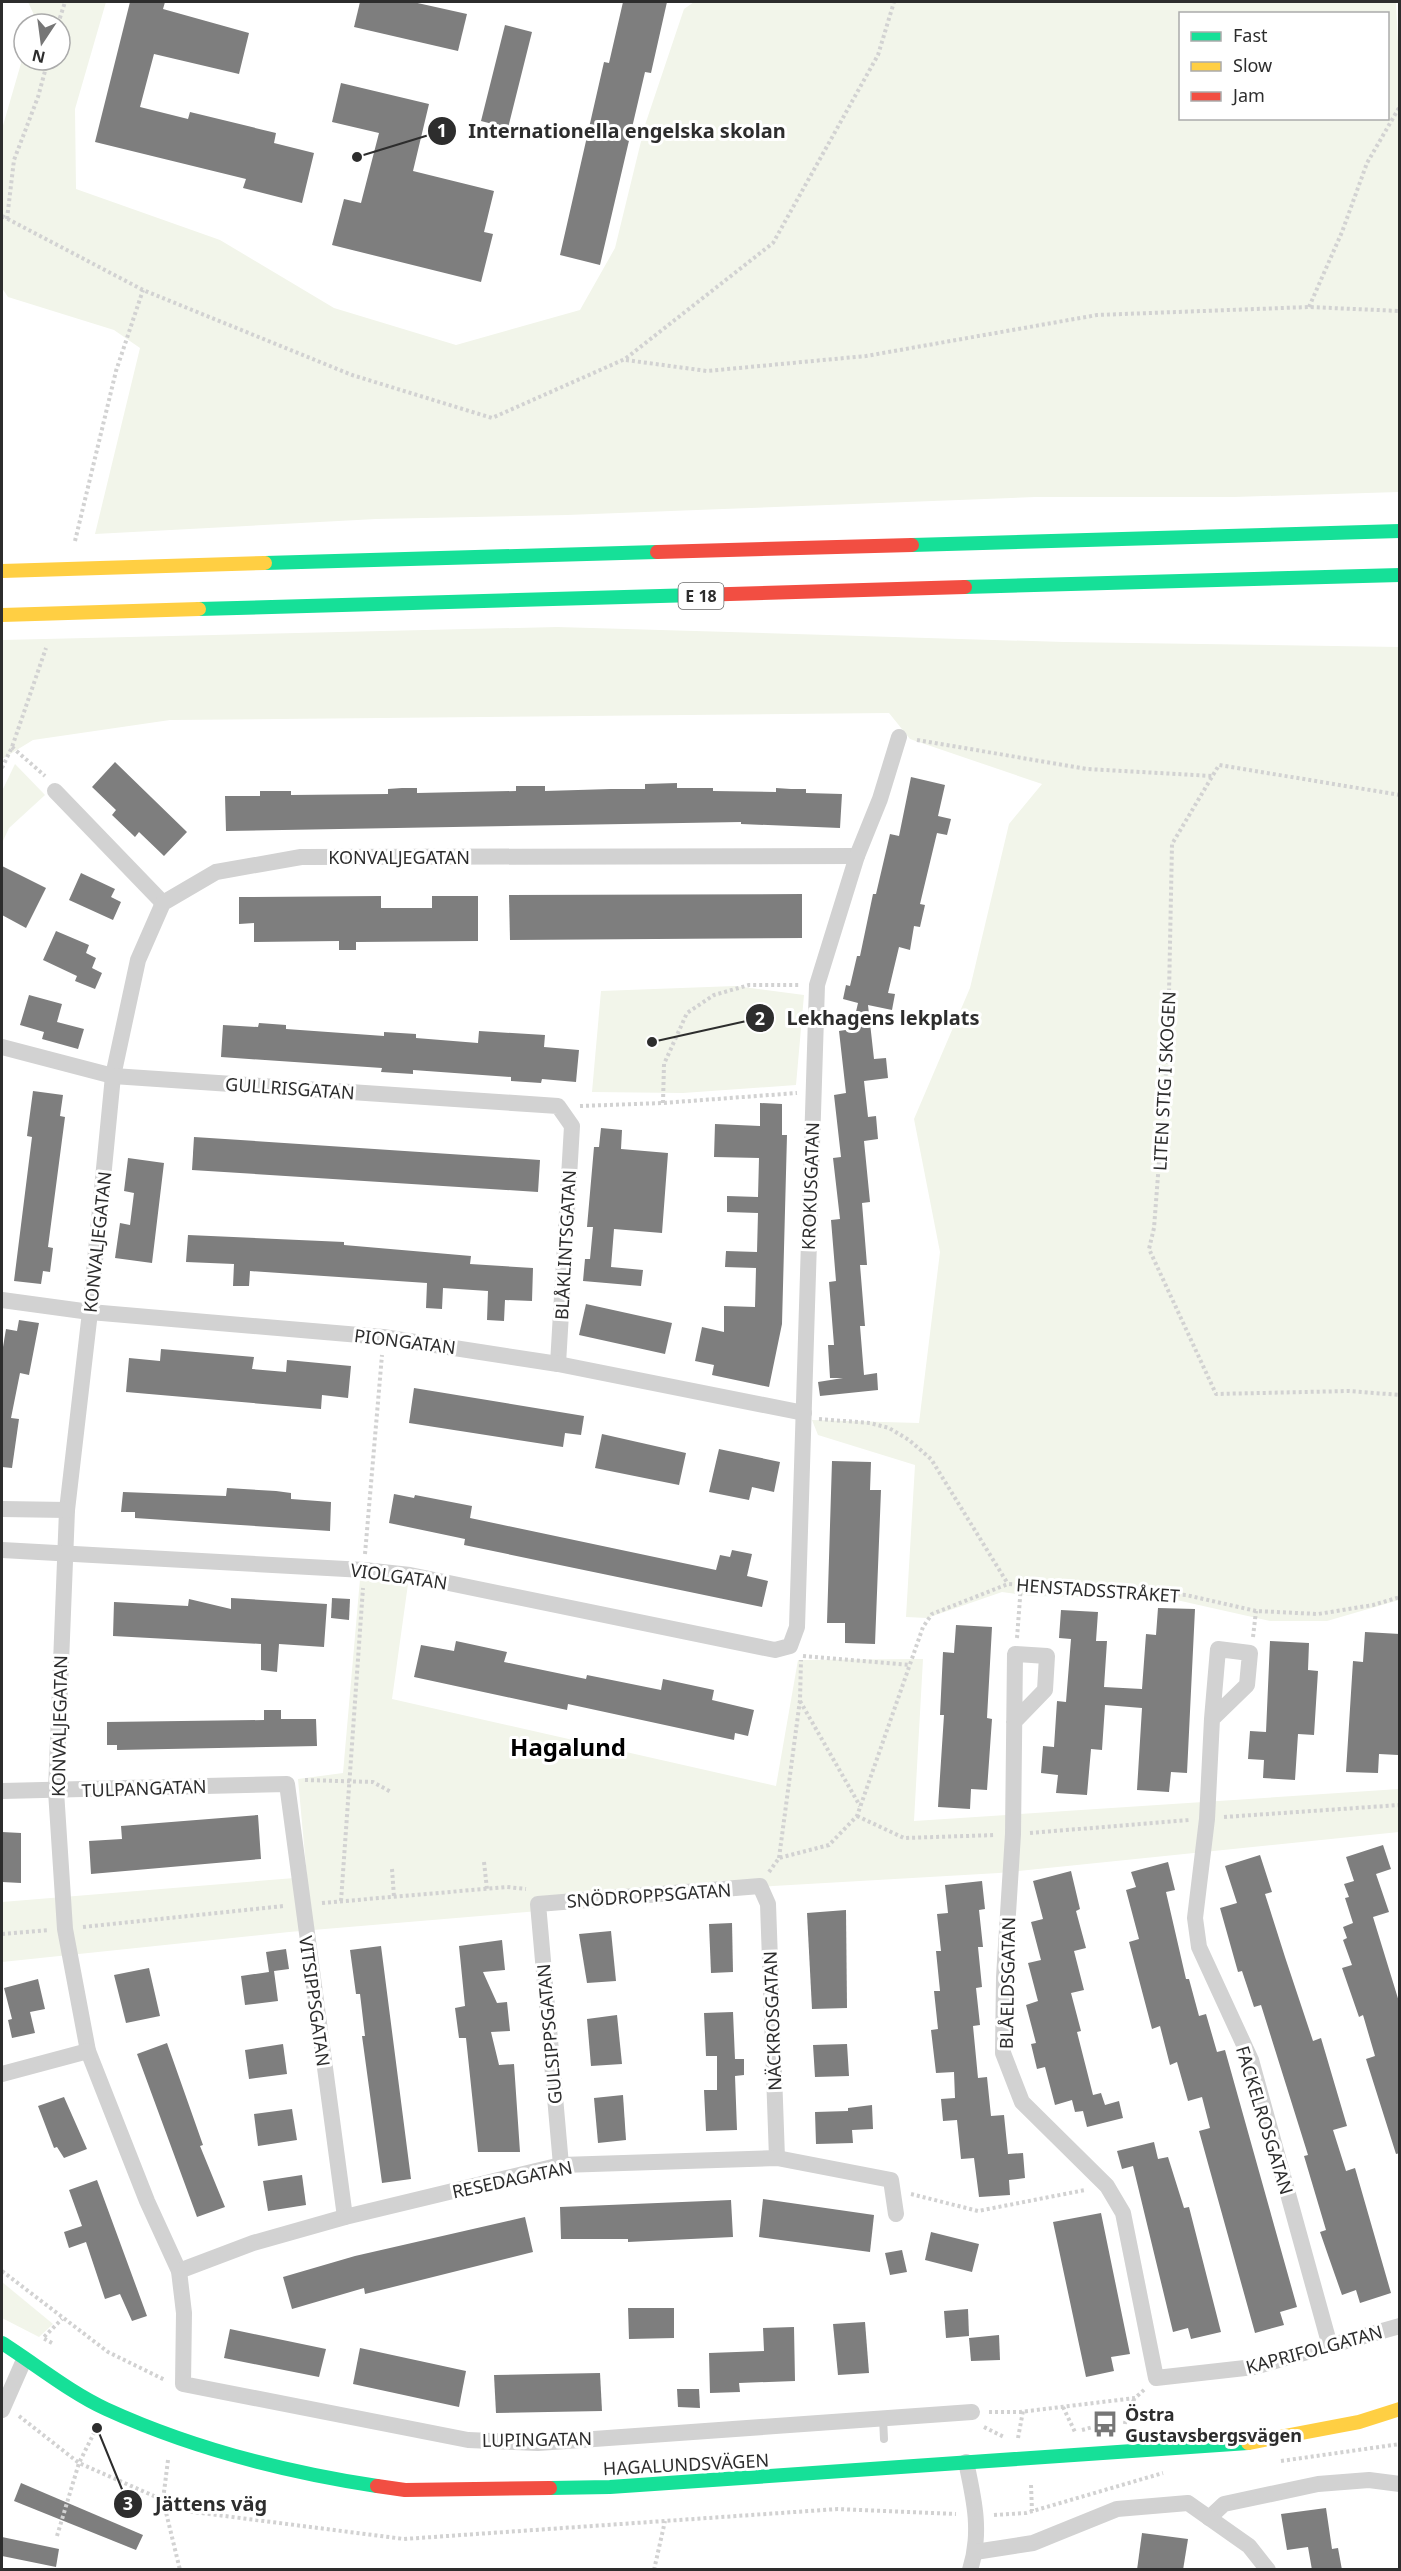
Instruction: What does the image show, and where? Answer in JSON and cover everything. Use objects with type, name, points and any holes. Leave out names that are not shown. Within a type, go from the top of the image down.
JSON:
[{"type":"main road","points":[[2,572],[1400,531]]},
{"type":"main road","name":"E 18","points":[[2,615],[1400,575]]},
{"type":"main road","name":"HAGALUNDSVÄGEN","points":[[2,2343],[24,2360],[105,2408],[188,2442],[323,2478],[405,2490],[610,2487],[1246,2443],[1359,2422],[1400,2409]]},
{"type":"street","name":"KROKUSGATAN","points":[[796,1651],[817,985],[857,856],[880,799],[899,737]]},
{"type":"street","points":[[55,791],[163,903]]},
{"type":"street","name":"KONVALJEGATAN","points":[[179,2271],[147,2201],[88,2051],[65,1929],[56,1791],[67,1510],[90,1312],[113,1076],[138,960],[163,903],[216,872],[301,857],[857,856]]},
{"type":"street","name":"GULLRISGATAN","points":[[2,1047],[113,1076],[558,1106]]},
{"type":"street","name":"BLÅKLINTSGATAN","points":[[558,1106],[572,1126],[558,1364]]},
{"type":"street","name":"PIONGATAN","points":[[2,1300],[90,1312],[383,1337],[558,1364],[804,1413]]},
{"type":"street","points":[[2,1509],[67,1510]]},
{"type":"street","name":"VIOLGATAN","points":[[2,1550],[364,1570],[449,1583],[775,1650],[796,1651]]},
{"type":"street","name":"FACKELROSGATAN","points":[[1250,1653],[1218,1648],[1207,1819],[1195,1918],[1200,1947],[1251,2060],[1330,2346]]},
{"type":"street","points":[[1212,1719],[1247,1685],[1250,1653]]},
{"type":"street","points":[[1014,1722],[1045,1690],[1047,1656],[1015,1654]]},
{"type":"street","name":"BLÅELDSGATAN","points":[[1015,1654],[1013,1834],[1004,1977],[1003,2053],[1022,2102],[1107,2186],[1122,2213],[1156,2378]]},
{"type":"street","name":"TULPANGATAN","points":[[2,1791],[287,1784]]},
{"type":"street","name":"VITSIPPSGATAN","points":[[287,1784],[345,2217]]},
{"type":"street","name":"SNÖDROPPSGATAN","points":[[538,1904],[760,1886]]},
{"type":"street","name":"NÄCKROSGATAN","points":[[760,1886],[768,1904],[777,2158]]},
{"type":"street","name":"GULSIPPSGATAN","points":[[538,1904],[561,2165]]},
{"type":"street","points":[[2,2074],[88,2051]]},
{"type":"street","name":"RESEDAGATAN","points":[[179,2271],[253,2244],[345,2217],[561,2165],[777,2158],[891,2180],[891,2189]]},
{"type":"street","points":[[891,2189],[896,2214]]},
{"type":"street","points":[[179,2271],[184,2313],[183,2384]]},
{"type":"street","name":"KAPRIFOLGATAN","points":[[1156,2378],[1254,2367],[1400,2326]]},
{"type":"street","points":[[2,2407],[24,2360]]},
{"type":"street","name":"LUPINGATAN","points":[[183,2384],[468,2440],[526,2443],[967,2412]]},
{"type":"street","points":[[966,2462],[977,2517],[975,2552],[970,2570]]},
{"type":"street","points":[[1209,2518],[1224,2504],[1318,2484],[1370,2480],[1400,2484]]},
{"type":"street","points":[[975,2552],[1033,2543],[1117,2508],[1188,2503],[1249,2546],[1268,2570]]},
{"type":"lane","points":[[882,2418],[884,2439]]},
{"type":"path","points":[[2,216],[143,291],[352,375],[492,418],[625,359],[773,243],[878,55],[894,2]]},
{"type":"path","points":[[7,219],[14,160],[38,97],[45,72]]},
{"type":"path","points":[[1309,307],[1342,232],[1367,163],[1400,106]]},
{"type":"path","points":[[75,541],[116,371],[143,291]]},
{"type":"path","points":[[625,359],[707,371],[866,356],[1097,315],[1309,307],[1400,311]]},
{"type":"path","points":[[2,768],[12,747],[46,648]]},
{"type":"path","points":[[899,737],[1087,769],[1212,776],[1219,765],[1400,795]]},
{"type":"path","points":[[12,747],[56,786],[55,791]]},
{"type":"path","name":"LITEN STIG I SKOGEN","points":[[1212,776],[1172,844],[1168,1044],[1154,1228],[1149,1248],[1216,1394],[1350,1391],[1400,1395]]},
{"type":"path","points":[[663,1104],[664,1064],[687,1013],[714,994],[749,985],[817,985]]},
{"type":"path","points":[[558,1106],[663,1104],[813,1092]]},
{"type":"path","points":[[341,1902],[383,1337]]},
{"type":"path","name":"HENSTADSSTRÅKET","points":[[804,1413],[817,1419],[870,1423],[889,1428],[909,1440],[931,1459],[943,1476],[1008,1584],[1186,1595],[1256,1611],[1318,1614],[1373,1605],[1400,1597]]},
{"type":"path","points":[[779,1858],[829,1845],[857,1816],[923,1628],[932,1614],[1008,1584]]},
{"type":"path","points":[[1015,1654],[1021,1585]]},
{"type":"path","points":[[1250,1653],[1256,1611]]},
{"type":"path","points":[[760,1886],[779,1858],[800,1700],[796,1651],[910,1665]]},
{"type":"path","points":[[800,1700],[861,1807]]},
{"type":"path","points":[[287,1784],[295,1780],[350,1780],[372,1782],[391,1792]]},
{"type":"path","points":[[857,1816],[904,1838],[952,1838],[1400,1805]]},
{"type":"path","points":[[484,1862],[487,1889]]},
{"type":"path","points":[[392,1869],[394,1897]]},
{"type":"path","points":[[2,1934],[302,1904],[487,1889],[528,1890],[538,1904]]},
{"type":"path","points":[[891,2189],[978,2211],[1107,2186]]},
{"type":"path","points":[[2,2271],[108,2352],[156,2378],[183,2384]]},
{"type":"path","points":[[51,2343],[43,2338],[62,2319]]},
{"type":"path","points":[[1125,2424],[1126,2414],[1135,2398],[1156,2378]]},
{"type":"path","points":[[967,2412],[1023,2411],[1135,2398]]},
{"type":"path","points":[[2,2407],[79,2463],[163,2500],[178,2510],[404,2539],[838,2509],[977,2517],[1032,2511],[1165,2472]]},
{"type":"path","points":[[1063,2407],[1075,2432]]},
{"type":"path","points":[[967,2412],[1004,2438],[1021,2438],[1023,2411]]},
{"type":"path","points":[[1066,2433],[1093,2427]]},
{"type":"path","points":[[57,2536],[79,2463],[97,2428]]},
{"type":"path","points":[[1280,2461],[1400,2444]]},
{"type":"path","points":[[168,2460],[163,2500],[180,2570]]},
{"type":"path","points":[[1031,2485],[1032,2511]]},
{"type":"path","points":[[654,2570],[665,2521]]},
{"type":"shaded area","points":[[28,2],[106,2],[75,109],[76,189],[220,240],[334,308],[456,345],[580,310],[615,248],[645,125],[684,9],[694,2],[1396,2],[1400,84],[1399,492],[1234,497],[1035,497],[567,515],[376,519],[95,534],[140,348],[114,330],[8,297],[2,288],[2,129],[18,72],[72,72],[72,12],[33,12]]},
{"type":"shaded area","points":[[557,627],[1064,642],[1399,647],[1399,1600],[1327,1621],[1270,1621],[1172,1599],[1032,1596],[1002,1592],[927,1618],[906,1617],[915,1465],[818,1435],[812,1420],[919,1423],[940,1252],[914,1119],[970,988],[1009,824],[1042,784],[910,739],[889,713],[170,720],[33,740],[2,759],[2,640]]},
{"type":"shaded area","points":[[15,764],[45,795],[9,828],[2,843],[2,791]]},
{"type":"shaded area","points":[[735,986],[804,995],[796,1085],[683,1093],[592,1092],[601,991]]},
{"type":"shaded area","points":[[360,1579],[408,1584],[392,1699],[776,1786],[798,1660],[923,1659],[914,1821],[1399,1789],[1399,1832],[999,1873],[773,1886],[2,1962],[2,1902],[307,1877],[298,1779],[343,1773]]},
{"type":"shaded area","points":[[2,2282],[53,2324],[39,2337],[2,2318]]},
{"type":"building","points":[[130,2],[165,2],[163,9],[249,33],[239,74],[154,54],[140,107],[188,119],[190,112],[276,133],[274,143],[314,153],[302,203],[243,188],[246,179],[95,142]]},
{"type":"building","points":[[360,2],[413,2],[467,14],[458,51],[354,27]]},
{"type":"building","points":[[623,2],[667,2],[651,73],[645,72],[600,265],[560,255],[604,62],[609,63]]},
{"type":"building","points":[[505,25],[532,32],[508,128],[481,121]]},
{"type":"building","points":[[341,83],[429,104],[413,171],[494,191],[484,232],[493,234],[481,282],[332,245],[344,199],[361,203],[379,133],[332,122]]},
{"type":"building","points":[[115,762],[187,832],[164,856],[139,832],[135,837],[112,815],[116,810],[92,787]]},
{"type":"building","points":[[911,777],[945,785],[938,816],[951,819],[947,835],[937,833],[920,904],[925,905],[920,927],[914,926],[910,950],[899,947],[888,993],[895,994],[892,1010],[868,1005],[874,1059],[886,1058],[888,1078],[864,1081],[868,1117],[876,1116],[878,1139],[864,1141],[870,1202],[862,1203],[867,1265],[860,1265],[865,1326],[860,1326],[864,1375],[877,1373],[878,1390],[820,1396],[818,1382],[843,1378],[830,1378],[828,1345],[834,1345],[829,1282],[836,1281],[831,1220],[840,1219],[833,1158],[841,1157],[834,1095],[846,1093],[839,1031],[852,1029],[858,1003],[843,999],[846,985],[850,986],[857,956],[860,956],[873,894],[876,894],[890,834],[899,836]]},
{"type":"building","points":[[677,783],[677,788],[713,788],[713,791],[776,792],[776,788],[806,789],[806,793],[842,794],[840,828],[741,824],[741,822],[226,831],[225,796],[260,796],[260,791],[291,791],[291,795],[388,794],[388,789],[402,788],[417,788],[417,793],[516,791],[516,786],[545,786],[545,791],[645,789],[645,784]]},
{"type":"building","points":[[2,866],[46,888],[26,928],[2,915]]},
{"type":"building","points":[[81,873],[115,889],[111,897],[121,902],[113,920],[69,900]]},
{"type":"building","points":[[802,894],[802,938],[510,940],[509,895]]},
{"type":"building","points":[[381,896],[381,908],[432,908],[432,896],[478,896],[478,941],[356,942],[356,950],[339,950],[339,941],[254,942],[254,923],[239,924],[239,897]]},
{"type":"building","points":[[56,931],[89,945],[86,953],[96,958],[92,968],[102,973],[95,989],[75,981],[77,976],[43,960]]},
{"type":"building","points":[[29,995],[62,1004],[57,1022],[84,1029],[78,1049],[42,1039],[44,1032],[20,1025]]},
{"type":"building","points":[[259,1023],[286,1025],[286,1029],[384,1036],[384,1032],[416,1034],[416,1038],[478,1043],[479,1031],[545,1035],[544,1047],[579,1050],[576,1082],[542,1079],[541,1083],[511,1081],[511,1077],[413,1070],[413,1074],[381,1072],[382,1068],[221,1057],[223,1025],[258,1027]]},
{"type":"building","points":[[33,1091],[63,1095],[60,1116],[65,1117],[48,1247],[53,1248],[50,1272],[43,1271],[41,1284],[14,1281],[32,1137],[27,1136]]},
{"type":"building","points":[[760,1103],[782,1104],[782,1135],[787,1135],[782,1324],[769,1387],[712,1375],[714,1365],[695,1361],[702,1327],[724,1332],[724,1306],[755,1307],[756,1268],[725,1267],[726,1251],[757,1252],[758,1213],[727,1212],[727,1196],[758,1197],[759,1158],[714,1157],[715,1124],[760,1126]]},
{"type":"building","points":[[601,1128],[622,1130],[621,1149],[668,1153],[662,1233],[614,1229],[611,1267],[643,1270],[641,1286],[583,1281],[585,1259],[590,1259],[593,1227],[587,1227],[594,1147],[599,1147]]},
{"type":"building","points":[[194,1137],[540,1160],[538,1192],[192,1170]]},
{"type":"building","points":[[128,1158],[164,1163],[152,1263],[115,1258],[120,1223],[130,1225],[134,1193],[124,1191]]},
{"type":"building","points":[[188,1235],[344,1242],[344,1245],[471,1256],[470,1264],[533,1268],[532,1301],[505,1300],[504,1321],[487,1320],[488,1291],[443,1288],[442,1309],[426,1308],[427,1283],[250,1271],[249,1286],[233,1286],[234,1264],[186,1262]]},
{"type":"building","points":[[586,1304],[672,1323],[665,1354],[579,1335]]},
{"type":"building","points":[[19,1320],[39,1323],[29,1375],[20,1373],[11,1418],[19,1419],[12,1468],[2,1467],[2,1353],[6,1329],[17,1331]]},
{"type":"building","points":[[161,1349],[254,1357],[252,1369],[286,1372],[287,1360],[351,1366],[348,1398],[322,1395],[321,1409],[126,1392],[129,1358],[160,1361]]},
{"type":"building","points":[[414,1388],[584,1416],[581,1435],[565,1433],[563,1447],[409,1423]]},
{"type":"building","points":[[602,1434],[686,1453],[679,1485],[595,1468]]},
{"type":"building","points":[[719,1449],[780,1462],[774,1492],[752,1487],[749,1500],[709,1492]]},
{"type":"building","points":[[832,1461],[871,1462],[870,1490],[881,1490],[875,1644],[845,1643],[845,1623],[827,1623]]},
{"type":"building","points":[[227,1488],[291,1493],[291,1499],[331,1502],[330,1531],[135,1518],[135,1512],[121,1512],[123,1492],[226,1496]]},
{"type":"building","points":[[394,1494],[414,1498],[415,1495],[472,1506],[470,1518],[716,1570],[720,1555],[730,1557],[732,1550],[752,1554],[747,1576],[768,1581],[762,1607],[464,1545],[465,1539],[389,1523]]},
{"type":"building","points":[[231,1598],[327,1604],[324,1647],[279,1644],[277,1672],[261,1670],[261,1644],[113,1636],[114,1602],[188,1606],[189,1599],[231,1609]]},
{"type":"building","points":[[332,1598],[350,1599],[349,1620],[331,1618]]},
{"type":"building","points":[[1158,1608],[1195,1609],[1187,1773],[1171,1772],[1169,1792],[1137,1790],[1142,1708],[1105,1705],[1102,1750],[1091,1749],[1087,1795],[1056,1793],[1058,1775],[1041,1773],[1043,1746],[1054,1747],[1057,1701],[1066,1702],[1071,1639],[1059,1638],[1061,1610],[1098,1612],[1096,1641],[1107,1641],[1104,1687],[1142,1689],[1146,1634],[1156,1635]]},
{"type":"building","points":[[956,1625],[992,1627],[987,1718],[992,1719],[987,1790],[971,1789],[970,1809],[938,1807],[944,1715],[940,1715],[943,1652],[954,1653]]},
{"type":"building","points":[[1365,1632],[1400,1634],[1398,1755],[1379,1754],[1378,1773],[1346,1772],[1353,1661],[1363,1662]]},
{"type":"building","points":[[456,1641],[507,1652],[504,1662],[586,1679],[587,1675],[661,1690],[663,1679],[714,1690],[712,1700],[754,1710],[748,1736],[735,1733],[734,1740],[568,1704],[567,1710],[414,1677],[421,1645],[454,1651]]},
{"type":"building","points":[[1270,1641],[1309,1643],[1308,1670],[1318,1671],[1314,1735],[1298,1734],[1295,1780],[1263,1778],[1264,1760],[1248,1759],[1250,1731],[1266,1732]]},
{"type":"building","points":[[264,1710],[281,1710],[281,1719],[316,1719],[317,1746],[117,1750],[117,1745],[107,1745],[107,1722],[264,1720]]},
{"type":"building","points":[[258,1815],[261,1859],[91,1874],[89,1841],[122,1839],[121,1826]]},
{"type":"building","points":[[2,1832],[21,1833],[21,1883],[2,1882]]},
{"type":"building","points":[[1383,1845],[1391,1869],[1376,1874],[1389,1912],[1373,1917],[1400,2005],[1400,2153],[1396,2154],[1366,2059],[1375,2056],[1363,2015],[1359,2017],[1342,1968],[1352,1965],[1343,1940],[1347,1938],[1343,1927],[1353,1923],[1345,1898],[1349,1897],[1344,1884],[1354,1881],[1346,1857]]},
{"type":"building","points":[[1260,1855],[1272,1892],[1265,1894],[1285,1957],[1313,2041],[1321,2038],[1347,2126],[1333,2130],[1346,2171],[1355,2168],[1391,2293],[1360,2303],[1356,2290],[1342,2295],[1320,2232],[1326,2230],[1304,2156],[1308,2155],[1261,2005],[1254,2007],[1242,1971],[1238,1972],[1220,1908],[1237,1903],[1225,1866]]},
{"type":"building","points":[[1168,1862],[1175,1890],[1166,1892],[1186,1979],[1189,1979],[1199,2016],[1206,2014],[1217,2052],[1225,2050],[1297,2307],[1280,2312],[1284,2325],[1255,2333],[1199,2131],[1210,2128],[1202,2097],[1188,2101],[1177,2062],[1170,2065],[1160,2026],[1152,2029],[1129,1942],[1139,1939],[1126,1890],[1136,1887],[1131,1872]]},
{"type":"building","points":[[1071,1871],[1080,1909],[1076,1911],[1086,1948],[1074,1951],[1084,1990],[1071,1993],[1081,2031],[1077,2032],[1093,2095],[1101,2093],[1105,2105],[1119,2101],[1123,2118],[1087,2127],[1083,2111],[1075,2112],[1072,2100],[1055,2105],[1045,2067],[1037,2069],[1031,2044],[1036,2043],[1026,2005],[1038,2001],[1028,1963],[1041,1960],[1031,1922],[1043,1919],[1033,1881]]},
{"type":"building","points":[[982,1881],[985,1909],[979,1910],[983,1947],[978,1947],[982,1987],[976,1988],[980,2025],[973,2026],[978,2078],[987,2077],[991,2116],[1004,2115],[1008,2154],[1023,2153],[1025,2178],[1009,2180],[1010,2195],[979,2197],[974,2158],[961,2159],[957,2120],[943,2121],[941,2099],[955,2098],[954,2072],[936,2073],[931,2030],[938,2029],[934,1991],[940,1991],[936,1951],[941,1951],[937,1914],[948,1913],[945,1885]]},
{"type":"building","points":[[846,1910],[847,2008],[812,2009],[807,1913]]},
{"type":"building","points":[[732,1923],[733,1972],[711,1973],[709,1924]]},
{"type":"building","points":[[611,1931],[616,1981],[587,1983],[579,1934]]},
{"type":"building","points":[[502,1940],[505,1970],[483,1972],[497,2003],[507,2002],[510,2031],[491,2032],[499,2065],[514,2064],[520,2152],[478,2152],[466,2038],[459,2038],[455,2008],[465,2006],[459,1946]]},
{"type":"building","points":[[381,1946],[411,2179],[382,2183],[362,2036],[365,2036],[360,1994],[356,1994],[350,1950]]},
{"type":"building","points":[[286,1949],[289,1969],[274,1971],[278,2001],[245,2005],[241,1976],[269,1972],[266,1952]]},
{"type":"building","points":[[149,1968],[160,2016],[126,2023],[114,1975]]},
{"type":"building","points":[[38,1979],[45,2009],[30,2012],[35,2033],[12,2038],[8,2020],[12,2019],[4,1988]]},
{"type":"building","points":[[733,2012],[735,2059],[744,2059],[744,2075],[735,2076],[737,2130],[706,2131],[704,2090],[717,2090],[717,2056],[706,2056],[704,2013]]},
{"type":"building","points":[[617,2015],[622,2064],[591,2066],[587,2019]]},
{"type":"building","points":[[167,2043],[203,2145],[200,2146],[225,2207],[197,2217],[137,2054]]},
{"type":"building","points":[[283,2044],[287,2074],[249,2079],[245,2050]]},
{"type":"building","points":[[847,2044],[849,2076],[815,2077],[813,2045]]},
{"type":"building","points":[[623,2095],[626,2140],[598,2143],[594,2098]]},
{"type":"building","points":[[64,2097],[87,2149],[64,2158],[57,2147],[54,2148],[38,2106]]},
{"type":"building","points":[[872,2105],[873,2129],[852,2130],[853,2143],[816,2144],[815,2112],[848,2111],[848,2108]]},
{"type":"building","points":[[292,2109],[297,2140],[258,2146],[254,2114]]},
{"type":"building","points":[[1154,2142],[1158,2159],[1168,2157],[1184,2208],[1189,2207],[1221,2332],[1191,2339],[1188,2328],[1173,2332],[1133,2166],[1122,2169],[1117,2151]]},
{"type":"building","points":[[302,2175],[306,2205],[268,2211],[263,2181]]},
{"type":"building","points":[[97,2180],[147,2316],[132,2321],[120,2294],[105,2299],[86,2242],[69,2248],[64,2232],[82,2226],[69,2190]]},
{"type":"building","points":[[763,2199],[874,2215],[870,2252],[759,2237]]},
{"type":"building","points":[[731,2200],[733,2237],[628,2242],[628,2239],[561,2239],[560,2207]]},
{"type":"building","points":[[1101,2213],[1130,2354],[1111,2357],[1114,2371],[1086,2377],[1053,2222]]},
{"type":"building","points":[[525,2217],[533,2252],[365,2294],[364,2288],[292,2309],[283,2277],[355,2256]]},
{"type":"building","points":[[931,2232],[979,2244],[972,2272],[925,2260]]},
{"type":"building","points":[[902,2250],[907,2272],[890,2275],[885,2253]]},
{"type":"building","points":[[628,2308],[674,2308],[674,2338],[629,2339]]},
{"type":"building","points":[[968,2309],[969,2336],[946,2338],[944,2311]]},
{"type":"building","points":[[865,2322],[869,2373],[838,2375],[833,2324]]},
{"type":"building","points":[[794,2327],[795,2381],[739,2383],[740,2392],[710,2393],[709,2353],[764,2351],[763,2328]]},
{"type":"building","points":[[230,2329],[326,2349],[319,2377],[224,2358]]},
{"type":"building","points":[[999,2335],[1000,2360],[971,2361],[969,2338]]},
{"type":"building","points":[[360,2348],[466,2371],[459,2407],[353,2384]]},
{"type":"building","points":[[600,2373],[602,2411],[496,2413],[494,2375]]},
{"type":"building","points":[[677,2389],[699,2389],[700,2408],[678,2407]]},
{"type":"building","points":[[21,2483],[143,2535],[136,2550],[14,2501]]},
{"type":"building","points":[[1326,2508],[1332,2549],[1338,2548],[1342,2570],[1312,2570],[1308,2547],[1287,2550],[1281,2514]]},
{"type":"building","points":[[1142,2533],[1188,2539],[1183,2570],[1137,2570]]},
{"type":"building","points":[[2,2537],[59,2549],[56,2567],[2,2556]]},
{"type":"traffic: fast","points":[[912,545],[1400,531]]},
{"type":"traffic: fast","points":[[265,563],[657,552]]},
{"type":"traffic: fast","points":[[965,587],[1400,575]]},
{"type":"traffic: fast","points":[[199,609],[696,595]]},
{"type":"traffic: fast","points":[[2,2343],[66,2387],[93,2402],[171,2436],[273,2466],[377,2486]]},
{"type":"traffic: fast","points":[[550,2488],[610,2487],[1248,2443]]},
{"type":"traffic: slow","points":[[2,571],[265,563]]},
{"type":"traffic: slow","points":[[2,615],[199,609]]},
{"type":"traffic: slow","points":[[1248,2443],[1359,2422],[1400,2409]]},
{"type":"traffic: jam","points":[[657,552],[912,545]]},
{"type":"traffic: jam","points":[[696,595],[965,587]]},
{"type":"traffic: jam","points":[[377,2486],[405,2490],[550,2488]]},
{"type":"place","name":"Internationella engelska skolan","points":[[357,157]]},
{"type":"place","name":"Lekhagens lekplats","points":[[652,1042]]},
{"type":"place","name":"Östra Gustavsbergsvägen","points":[[1105,2424]]},
{"type":"place","name":"Jättens väg","points":[[97,2428]]},
{"type":"district","name":"Hagalund","points":[[568,1746]]}]
